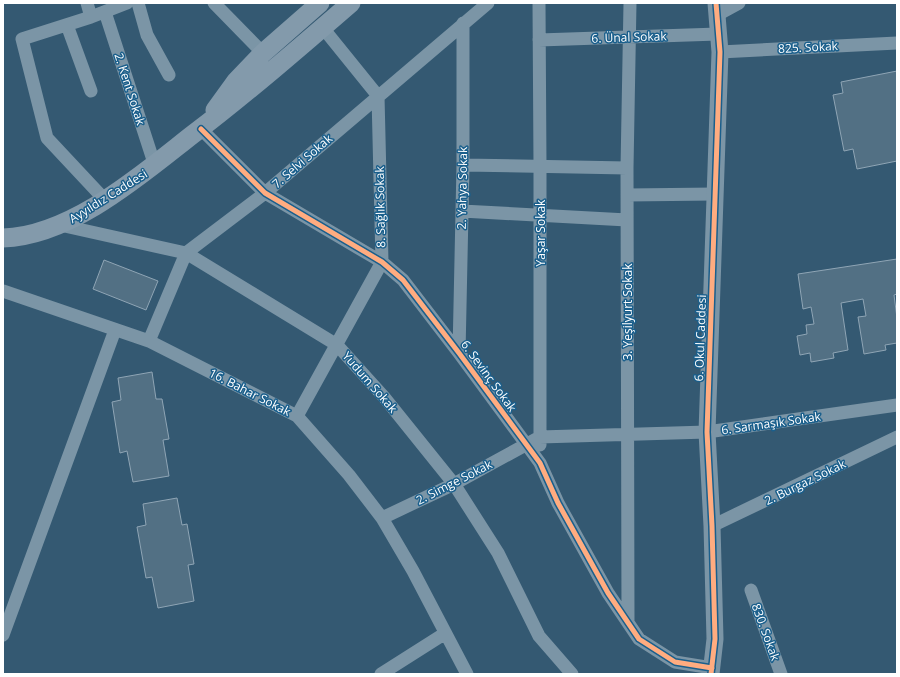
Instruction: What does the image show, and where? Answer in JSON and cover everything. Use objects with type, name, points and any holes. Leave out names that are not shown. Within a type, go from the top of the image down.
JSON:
[{"type":"main road","name":"Ayyıldız Caddesi","points":[[201,129],[236,81],[319,3]]},
{"type":"main road","name":"Ayyıldız Caddesi","points":[[3,238],[15,238],[60,225],[105,200],[140,177],[251,90],[352,3]]},
{"type":"street","points":[[87,3],[91,17]]},
{"type":"street","points":[[105,200],[47,138],[22,39],[91,17],[127,3]]},
{"type":"street","points":[[138,3],[147,35],[169,75]]},
{"type":"street","points":[[214,3],[263,54]]},
{"type":"street","name":"7. Selvi Sokak","points":[[149,341],[186,253],[265,193],[488,3]]},
{"type":"street","name":"Yaşar Sokak","points":[[539,3],[540,463]]},
{"type":"street","name":"3. Yeşilyurt Sokak","points":[[628,622],[627,168],[630,3]]},
{"type":"street","points":[[717,9],[739,3]]},
{"type":"street","name":"6. Okul Caddesi","points":[[712,671],[715,639],[712,526],[707,432],[720,52],[717,9]]},
{"type":"street","name":"2. Kent Sokak","points":[[105,12],[155,166]]},
{"type":"street","name":"2. Yahya Sokak","points":[[459,352],[463,165],[463,23]]},
{"type":"street","points":[[67,25],[92,91]]},
{"type":"street","points":[[323,28],[378,96]]},
{"type":"street","name":"6. Ünal Sokak","points":[[539,40],[718,34]]},
{"type":"street","name":"825. Sokak","points":[[720,52],[897,43]]},
{"type":"street","name":"8. Sağlık Sokak","points":[[297,416],[382,262],[378,96]]},
{"type":"street","name":"6. Sevinç Sokak","points":[[201,129],[265,193],[382,262],[403,280],[459,352],[540,463],[562,510],[608,594],[639,639],[675,662],[712,671]]},
{"type":"street","points":[[463,165],[627,168]]},
{"type":"street","points":[[627,195],[715,194]]},
{"type":"street","points":[[462,211],[627,220]]},
{"type":"street","name":"Yudum Sokak","points":[[60,225],[186,253],[337,345],[384,397],[454,484],[498,553],[539,636],[572,674]]},
{"type":"street","name":"16. Bahar Sokak","points":[[3,291],[149,341],[297,416],[349,475],[382,518],[413,571],[444,634],[467,674]]},
{"type":"street","points":[[3,635],[115,330]]},
{"type":"street","name":"6. Sarmaşık Sokak","points":[[526,445],[540,437],[707,432],[897,405]]},
{"type":"street","name":"2. Burgaz Sokak","points":[[712,526],[897,437]]},
{"type":"street","name":"2. Simge Sokak","points":[[382,518],[454,484],[526,445]]},
{"type":"street","name":"830. Sokak","points":[[751,590],[781,674]]},
{"type":"street","points":[[381,674],[444,634]]},
{"type":"building","points":[[897,71],[897,161],[857,169],[853,149],[844,151],[833,95],[843,93],[841,82]]},
{"type":"building","points":[[897,259],[897,294],[894,295],[897,318],[897,343],[885,345],[886,350],[864,354],[858,317],[866,316],[863,299],[841,303],[848,350],[833,353],[834,358],[811,362],[810,353],[800,355],[797,336],[807,334],[806,325],[814,324],[811,307],[803,309],[798,274]]},
{"type":"building","points":[[104,260],[158,281],[146,310],[93,289]]},
{"type":"building","points":[[152,372],[156,399],[162,399],[169,439],[163,440],[169,476],[133,482],[127,451],[120,453],[112,402],[121,400],[118,378]]},
{"type":"building","points":[[177,498],[182,525],[187,524],[194,564],[188,565],[194,601],[158,608],[152,577],[146,578],[137,527],[146,525],[143,504]]},
{"type":"cycle path","points":[[711,674],[715,639],[712,526],[707,432],[720,52],[716,3]]},
{"type":"cycle path","points":[[201,129],[265,193],[382,262],[403,280],[540,463],[558,503],[608,593],[639,639],[675,662],[712,668]]}]
